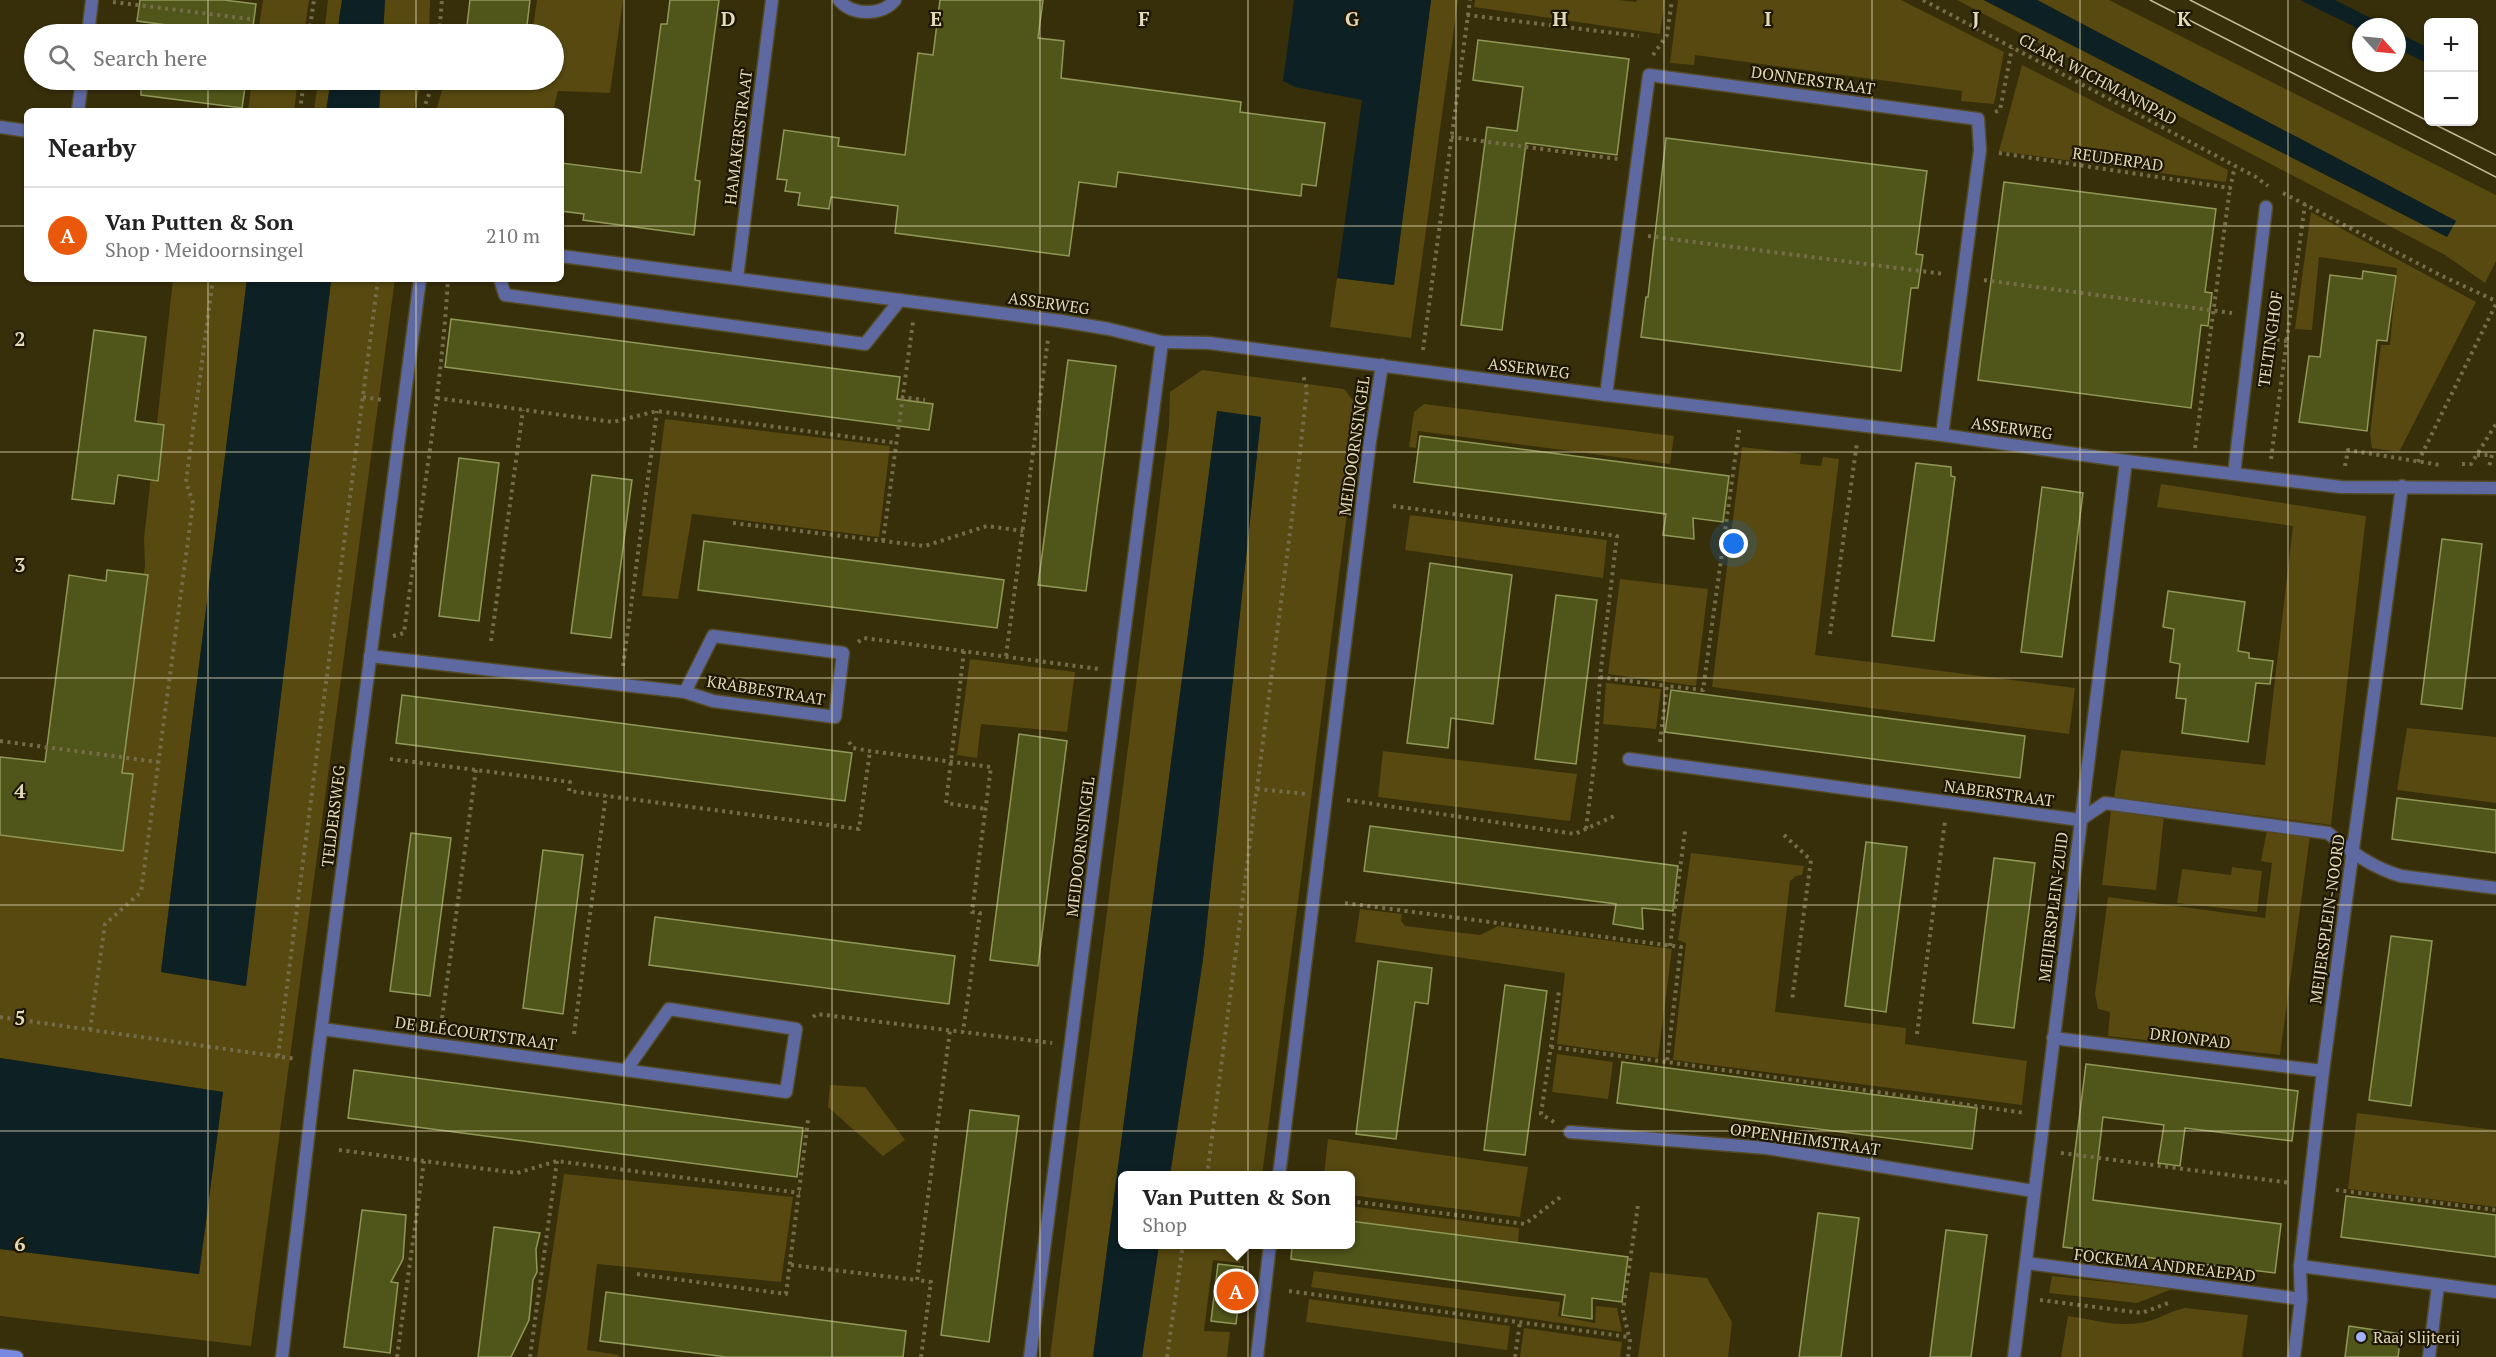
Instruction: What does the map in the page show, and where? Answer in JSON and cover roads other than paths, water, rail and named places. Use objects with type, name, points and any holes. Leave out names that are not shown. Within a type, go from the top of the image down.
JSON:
[{"type":"street","points":[[89,24],[92,0]]},
{"type":"street","name":"HAMAKERSTRAAT","points":[[737,278],[772,0]]},
{"type":"street","points":[[839,0],[859,12],[877,12],[895,0]]},
{"type":"street","name":"DONNERSTRAAT","points":[[1606,395],[1649,75],[1978,119],[1980,150],[1942,435]]},
{"type":"street","points":[[78,108],[81,90]]},
{"type":"street","points":[[0,127],[24,131]]},
{"type":"street","name":"TELTINGHOF","points":[[2234,474],[2266,207]]},
{"type":"street","name":"ASSERWEG","points":[[564,256],[1050,320],[1109,329],[1162,342],[1209,343],[2341,487],[2496,488]]},
{"type":"street","name":"TELDERSWEG","points":[[282,1357],[371,640],[420,282]]},
{"type":"street","points":[[501,282],[505,294],[865,344],[900,300]]},
{"type":"street","name":"MEIDOORNSINGEL","points":[[1030,1357],[1162,342]]},
{"type":"street","name":"MEIDOORNSINGEL","points":[[1280,1171],[1370,441],[1382,365]]},
{"type":"street","name":"MEIJERSPLEIN-ZUID","points":[[2014,1357],[2126,461]]},
{"type":"street","name":"MEIJERSPLEIN-NOORD","points":[[2294,1357],[2301,1299],[2300,1266],[2323,1071],[2402,486]]},
{"type":"street","name":"KRABBESTRAAT","points":[[370,657],[685,692],[713,701],[835,717],[843,653],[713,636],[685,692]]},
{"type":"street","name":"NABERSTRAAT","points":[[1629,759],[2080,820]]},
{"type":"street","points":[[2080,820],[2105,803],[2328,833],[2352,854],[2386,872],[2496,888]]},
{"type":"street","name":"DE BLÉCOURTSTRAAT","points":[[322,1029],[786,1092],[796,1029],[669,1009],[626,1070]]},
{"type":"street","name":"DRIONPAD","points":[[2053,1038],[2323,1071]]},
{"type":"street","name":"OPPENHEIMSTRAAT","points":[[1570,1132],[1766,1148],[2034,1191]]},
{"type":"street","points":[[1257,1357],[1270,1249]]},
{"type":"street","name":"FOCKEMA ANDREAEPAD","points":[[2026,1263],[2301,1299]]},
{"type":"street","points":[[2300,1266],[2496,1292]]},
{"type":"street","points":[[2429,1357],[2438,1285]]},
{"type":"street","points":[[0,1355],[17,1357]]},
{"type":"water","points":[[342,0],[385,0],[384,24],[338,24]]},
{"type":"water","points":[[1294,0],[1431,0],[1394,285],[1337,278],[1362,100],[1295,87],[1283,81]]},
{"type":"water","points":[[1984,0],[2037,0],[2456,221],[2447,237]]},
{"type":"water","points":[[2300,0],[2335,0],[2370,18],[2352,18],[2352,26]]},
{"type":"water","points":[[2406,37],[2424,46],[2424,62],[2406,53]]},
{"type":"water","points":[[329,90],[380,90],[379,108],[326,108]]},
{"type":"water","points":[[247,282],[331,282],[246,986],[161,972]]},
{"type":"water","points":[[1217,411],[1261,417],[1203,959],[1171,1171],[1118,1171],[1118,1249],[1158,1249],[1142,1357],[1093,1357]]},
{"type":"water","points":[[0,1058],[223,1092],[199,1274],[0,1249]]},
{"type":"tram line","points":[[2150,0],[2496,177]]},
{"type":"tram line","points":[[2190,0],[2424,119]]},
{"type":"tram line","points":[[2438,126],[2496,155]]},
{"type":"place","name":"Van Putten & Son","points":[[1236,1291]]},
{"type":"place","name":"Raaj Slijterij","points":[[2361,1337]]}]
